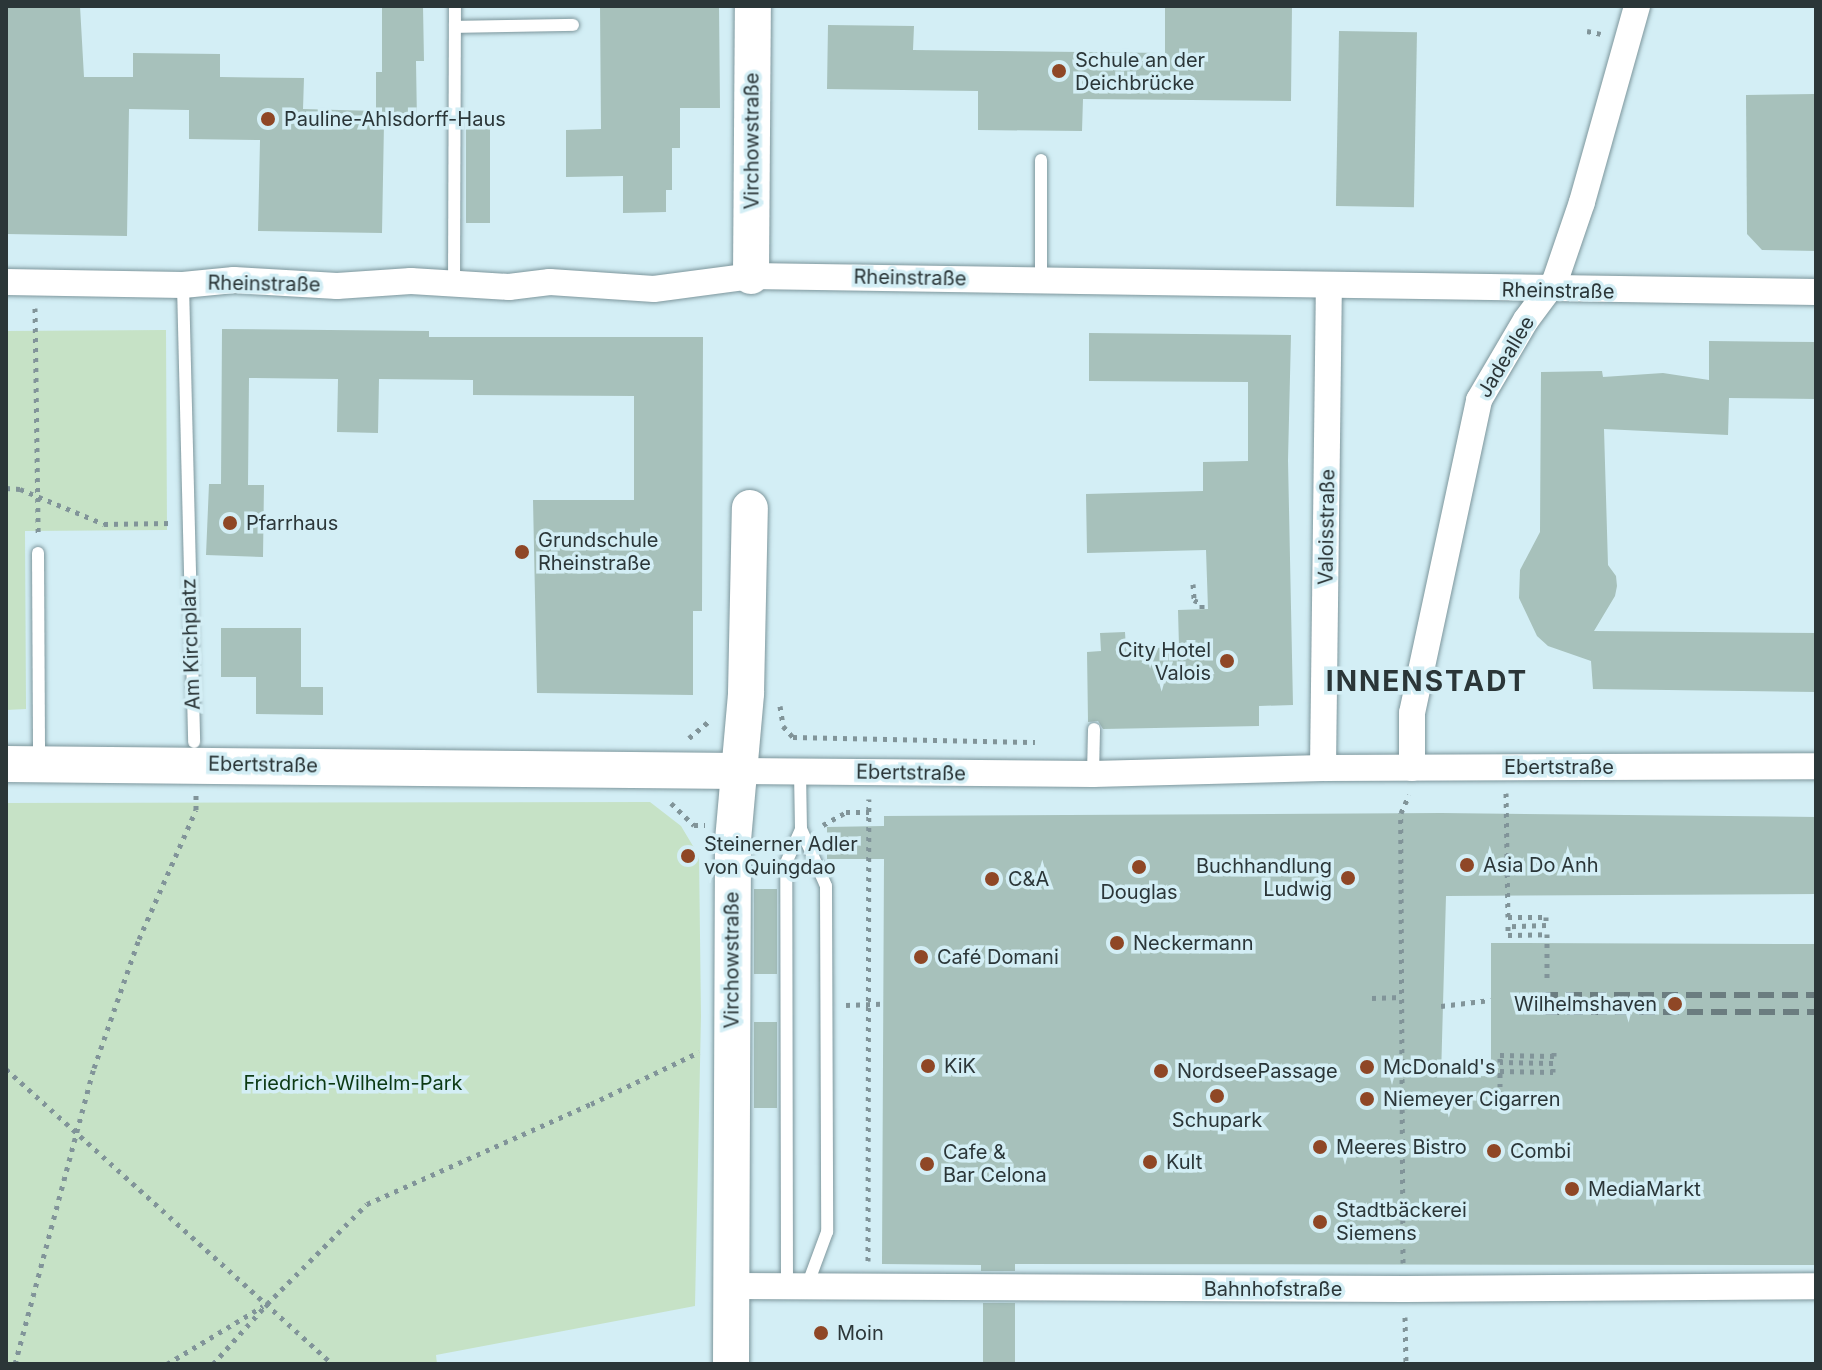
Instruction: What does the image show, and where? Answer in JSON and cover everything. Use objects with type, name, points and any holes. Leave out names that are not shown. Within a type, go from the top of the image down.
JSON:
[{"type":"street","name":"Virchowstraße","points":[[751,276],[753,6]]},
{"type":"street","name":"Jadeallee","points":[[1412,768],[1412,713],[1479,400],[1526,320],[1549,291],[1582,202],[1637,6]]},
{"type":"street","name":"Rheinstraße","points":[[6,282],[183,285],[234,280],[337,286],[454,283],[509,287],[550,282],[654,289],[751,276],[1549,291],[1816,292]]},
{"type":"street","name":"Valoisstraße","points":[[1323,768],[1329,286]]},
{"type":"street","name":"Virchowstraße","points":[[731,1364],[733,840],[746,693],[750,508]]},
{"type":"street","name":"Ebertstraße","points":[[23,764],[1093,774],[1323,768],[1816,766]]},
{"type":"street","name":"Bahnhofstraße","points":[[731,1286],[1405,1289],[1816,1286]]},
{"type":"lane","points":[[454,283],[455,6]]},
{"type":"lane","points":[[455,27],[573,25]]},
{"type":"lane","points":[[1041,160],[1041,280]]},
{"type":"lane","name":"Am Kirchplatz","points":[[183,285],[195,766]]},
{"type":"lane","points":[[23,764],[38,553]]},
{"type":"lane","points":[[1093,774],[1094,729]]},
{"type":"lane","points":[[797,1286],[827,1232],[826,886],[801,829],[800,772]]},
{"type":"lane","points":[[797,1286],[786,863],[801,829]]},
{"type":"path","points":[[35,323],[38,553]]},
{"type":"path","points":[[6,488],[37,496],[104,524],[188,523]]},
{"type":"path","points":[[1193,584],[1194,600],[1202,604],[1202,609]]},
{"type":"path","points":[[746,693],[779,694],[783,726],[793,737],[1094,744]]},
{"type":"path","points":[[15,1364],[76,1132],[139,939],[196,810],[195,766]]},
{"type":"path","points":[[1406,1364],[1401,813],[1411,791],[1412,768]]},
{"type":"path","points":[[1490,791],[1506,791],[1508,917],[1546,917],[1546,925],[1508,926],[1508,935],[1547,934],[1547,981]]},
{"type":"path","points":[[868,1286],[869,812]]},
{"type":"path","points":[[1372,998],[1402,997]]},
{"type":"path","points":[[1441,1006],[1491,1000]]},
{"type":"path","points":[[213,1364],[267,1304],[367,1204],[700,1051],[731,1048]]},
{"type":"path","points":[[1500,1087],[1500,1071],[1553,1072],[1553,1063],[1500,1062],[1500,1055],[1554,1056],[1554,1050]]},
{"type":"path","points":[[6,1069],[332,1364]]},
{"type":"path","points":[[167,1364],[267,1304]]},
{"type":"green space","points":[[166,330],[167,530],[25,531],[26,709],[6,710],[6,331]]},
{"type":"green space","name":"Friedrich-Wilhelm-Park","points":[[650,802],[681,826],[699,856],[701,1016],[695,1306],[436,1355],[437,1364],[6,1364],[6,803]]},
{"type":"building","name":"Pauline-Ahlsdorff-Haus","points":[[6,6],[80,6],[84,77],[133,77],[133,53],[220,54],[220,77],[304,78],[303,109],[376,111],[376,72],[382,72],[382,6],[423,6],[424,61],[416,61],[417,123],[384,123],[382,233],[258,231],[260,140],[189,139],[189,110],[129,109],[127,236],[6,234]]},
{"type":"building","points":[[600,6],[719,6],[720,108],[680,108],[680,148],[672,148],[672,190],[666,190],[666,212],[623,213],[623,176],[566,177],[566,130],[601,129]]},
{"type":"building","name":"Schule an der Deichbrücke","points":[[1165,6],[1292,6],[1291,101],[1083,99],[1082,131],[978,130],[978,91],[827,89],[828,25],[914,26],[913,50],[1165,53]]},
{"type":"building","points":[[1339,31],[1417,32],[1414,207],[1336,206]]},
{"type":"building","points":[[1814,94],[1816,251],[1762,250],[1747,234],[1746,95]]},
{"type":"building","points":[[466,124],[490,124],[490,223],[466,223]]},
{"type":"building","points":[[222,329],[429,331],[429,337],[703,337],[702,611],[693,611],[693,695],[537,693],[533,500],[634,500],[634,396],[473,395],[473,380],[379,379],[378,433],[337,432],[338,379],[249,378],[248,485],[264,485],[263,557],[206,555],[209,484],[221,484]]},
{"type":"building","points":[[1089,333],[1291,335],[1288,460],[1293,705],[1259,706],[1259,726],[1103,729],[1098,721],[1088,722],[1087,652],[1101,651],[1100,633],[1125,632],[1126,649],[1179,647],[1178,610],[1208,609],[1206,550],[1087,553],[1086,494],[1203,491],[1203,462],[1248,461],[1248,382],[1089,381]]},
{"type":"building","points":[[1709,341],[1816,342],[1816,399],[1729,398],[1728,435],[1604,429],[1608,565],[1616,576],[1617,586],[1615,596],[1594,631],[1816,633],[1816,692],[1593,689],[1591,661],[1548,646],[1537,636],[1519,598],[1520,570],[1540,532],[1541,372],[1602,371],[1603,377],[1663,373],[1709,380]]},
{"type":"building","points":[[221,628],[301,628],[301,687],[323,687],[323,715],[256,714],[256,677],[221,677]]},
{"type":"building","points":[[1441,813],[1816,817],[1816,894],[1446,896],[1441,1077],[1491,1076],[1491,943],[1816,944],[1816,1265],[1015,1264],[1015,1271],[981,1271],[981,1265],[882,1264],[884,859],[827,859],[827,827],[884,826],[884,816]]},
{"type":"building","points":[[754,889],[777,889],[777,974],[754,974]]},
{"type":"building","points":[[754,1022],[777,1022],[777,1108],[754,1108]]},
{"type":"building","points":[[983,1303],[1015,1303],[1015,1364],[983,1364]]},
{"type":"railway","points":[[1542,995],[1816,995]]},
{"type":"railway","points":[[1543,1012],[1816,1012]]},
{"type":"place","name":"Schule an der Deichbrücke","points":[[1059,71]]},
{"type":"place","name":"Pauline-Ahlsdorff-Haus","points":[[268,119]]},
{"type":"place","name":"Pfarrhaus","points":[[230,523]]},
{"type":"place","name":"Grundschule Rheinstraße","points":[[522,552]]},
{"type":"place","name":"City Hotel Valois","points":[[1227,661]]},
{"type":"place","name":"Steinerner Adler von Quingdao","points":[[688,856]]},
{"type":"place","name":"Asia Do Anh","points":[[1467,865]]},
{"type":"place","name":"Douglas","points":[[1139,867]]},
{"type":"place","name":"Buchhandlung Ludwig","points":[[1348,878]]},
{"type":"place","name":"C&A","points":[[992,879]]},
{"type":"place","name":"Neckermann","points":[[1117,943]]},
{"type":"place","name":"Café Domani","points":[[921,957]]},
{"type":"place","name":"Wilhelmshaven","points":[[1675,1004]]},
{"type":"place","name":"KiK","points":[[928,1066]]},
{"type":"place","name":"McDonald's","points":[[1367,1067]]},
{"type":"place","name":"NordseePassage","points":[[1161,1071]]},
{"type":"place","name":"Schupark","points":[[1217,1096]]},
{"type":"place","name":"Niemeyer Cigarren","points":[[1367,1099]]},
{"type":"place","name":"Meeres Bistro","points":[[1320,1147]]},
{"type":"place","name":"Combi","points":[[1494,1151]]},
{"type":"place","name":"Kult","points":[[1150,1162]]},
{"type":"place","name":"Cafe & Bar Celona","points":[[927,1164]]},
{"type":"place","name":"MediaMarkt","points":[[1572,1189]]},
{"type":"place","name":"Stadtbäckerei Siemens","points":[[1320,1222]]},
{"type":"place","name":"Moin","points":[[821,1333]]},
{"type":"district","name":"INNENSTADT","points":[[1427,681]]}]
